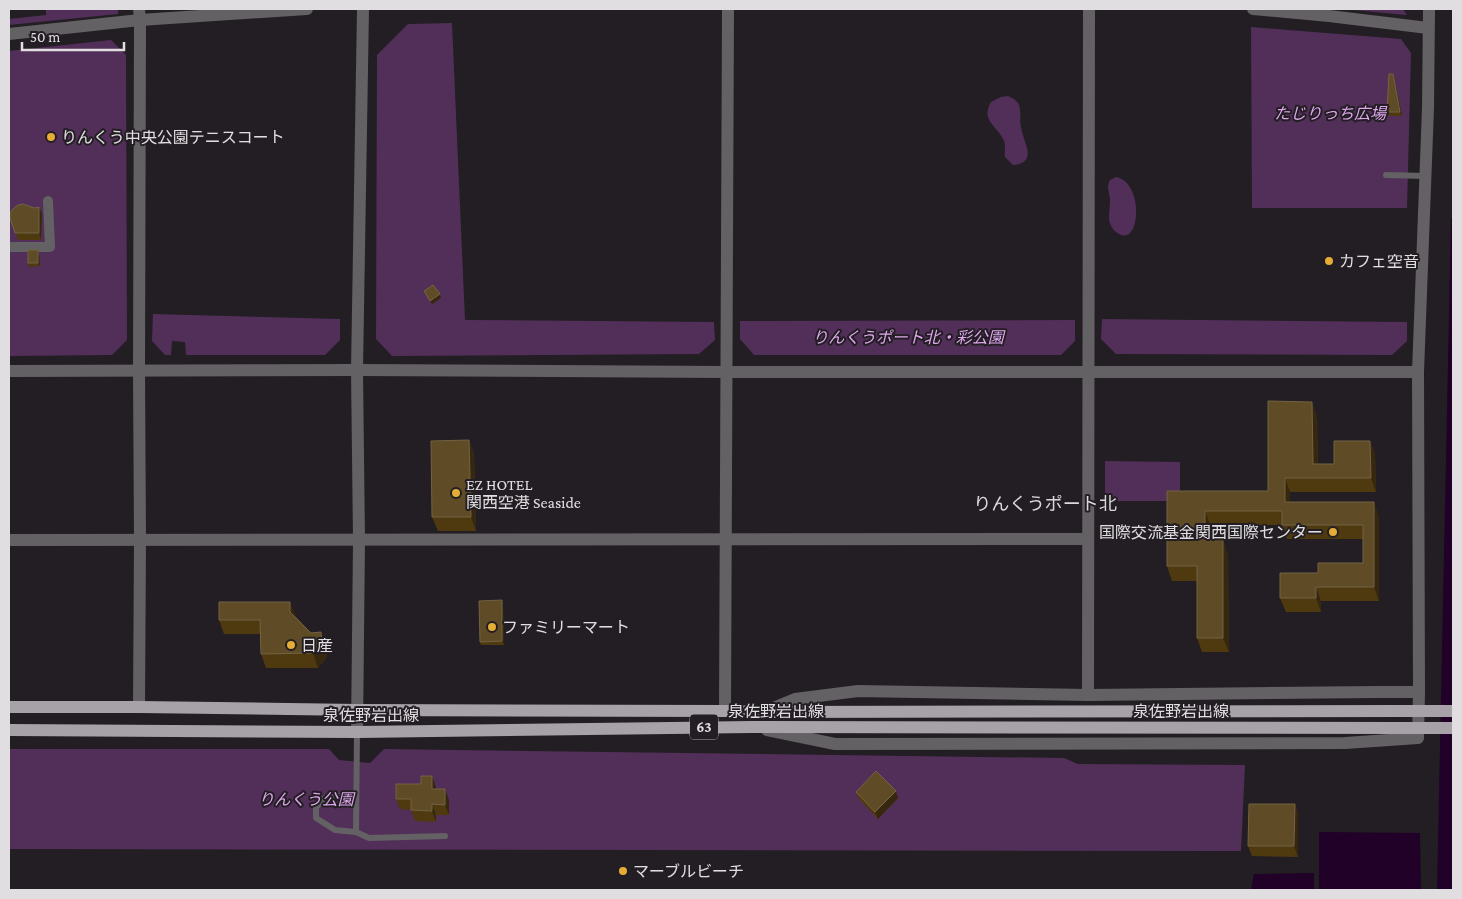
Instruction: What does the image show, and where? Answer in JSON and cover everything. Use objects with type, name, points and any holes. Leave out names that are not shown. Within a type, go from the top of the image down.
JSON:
[{"type":"main road","name":"泉佐野岩出線","points":[[9,707],[764,712],[1453,711]]},
{"type":"main road","name":"泉佐野岩出線","points":[[9,730],[357,732],[752,727],[1453,728]]},
{"type":"street","points":[[9,34],[139,14],[308,9]]},
{"type":"street","points":[[357,732],[359,540],[357,370],[363,9]]},
{"type":"street","points":[[724,711],[728,9]]},
{"type":"street","points":[[1088,695],[1089,9]]},
{"type":"street","points":[[1253,9],[1428,28]]},
{"type":"street","points":[[752,727],[835,744],[1345,742],[1418,738],[1418,372],[1428,108],[1428,9]]},
{"type":"street","points":[[138,707],[140,540],[139,14]]},
{"type":"street","points":[[9,247],[50,247],[48,201]]},
{"type":"street","points":[[9,371],[1418,372]]},
{"type":"street","points":[[9,540],[1088,538]]},
{"type":"street","points":[[764,712],[795,699],[858,691],[1088,695],[1419,692]]},
{"type":"lane","points":[[1386,175],[1426,176]]},
{"type":"lane","points":[[356,832],[357,732]]},
{"type":"lane","points":[[356,796],[334,796],[323,799],[316,808],[316,818],[335,830],[356,832],[369,838],[445,836]]},
{"type":"green space","points":[[46,9],[118,9],[118,14],[9,25],[9,19],[46,15]]},
{"type":"green space","points":[[1343,9],[1403,9],[1407,15],[1406,15]]},
{"type":"green space","points":[[452,23],[465,320],[714,322],[715,340],[699,354],[392,356],[376,339],[377,55],[408,24]]},
{"type":"green space","name":"たじりっち広場","points":[[1251,27],[1401,39],[1411,53],[1407,208],[1252,208]]},
{"type":"green space","points":[[111,40],[126,55],[127,340],[112,355],[9,356],[9,51]]},
{"type":"green space","points":[[1008,96],[1016,100],[1019,105],[1021,127],[1028,151],[1026,160],[1013,165],[1005,157],[1004,141],[991,123],[988,114],[991,102]]},
{"type":"green space","points":[[1116,177],[1125,182],[1132,191],[1135,202],[1135,225],[1131,233],[1124,236],[1115,231],[1109,220],[1110,199],[1108,185],[1110,180]]},
{"type":"green space","points":[[153,314],[340,319],[340,340],[325,355],[186,355],[185,342],[172,341],[171,355],[165,355],[152,341]]},
{"type":"green space","points":[[1102,319],[1407,322],[1407,341],[1392,355],[1116,354],[1101,339]]},
{"type":"green space","name":"りんくうポート北・彩公園","points":[[1075,320],[1075,341],[1061,355],[754,355],[740,339],[740,321]]},
{"type":"green space","points":[[1105,461],[1180,462],[1180,501],[1105,501]]},
{"type":"green space","name":"りんくう公園","points":[[9,749],[329,749],[339,760],[370,763],[384,749],[1064,758],[1078,764],[1245,765],[1241,851],[9,849]]},
{"type":"shaded area","points":[[1451,218],[1453,218],[1453,890],[1437,890]]},
{"type":"shaded area","points":[[1319,832],[1420,833],[1421,890],[1319,890]]},
{"type":"shaded area","points":[[1314,873],[1314,890],[1251,890],[1254,874]]},
{"type":"building","points":[[1389,74],[1393,74],[1400,112],[1387,112]]},
{"type":"building","points":[[23,204],[34,208],[39,207],[39,233],[15,233],[10,213],[18,205]]},
{"type":"building","points":[[28,250],[38,250],[38,263],[28,263]]},
{"type":"building","points":[[433,285],[440,294],[430,301],[424,291]]},
{"type":"building","points":[[1268,401],[1312,402],[1313,464],[1334,464],[1334,441],[1370,441],[1371,478],[1285,478],[1285,502],[1374,502],[1374,587],[1316,587],[1316,598],[1280,598],[1280,573],[1318,573],[1318,563],[1363,563],[1363,525],[1282,525],[1282,511],[1205,511],[1205,540],[1223,539],[1223,638],[1197,638],[1197,566],[1167,566],[1167,491],[1268,491]]},
{"type":"building","name":"EZ HOTEL 関西空港 Seaside","points":[[469,440],[471,517],[432,517],[431,441]]},
{"type":"building","points":[[502,600],[502,641],[480,642],[479,601]]},
{"type":"building","points":[[219,602],[290,602],[290,612],[311,633],[321,632],[322,643],[313,653],[261,654],[260,620],[219,620]]},
{"type":"building","points":[[876,771],[896,791],[875,812],[856,792]]},
{"type":"building","points":[[421,776],[432,776],[432,789],[445,789],[445,805],[432,804],[432,811],[411,810],[411,799],[396,799],[396,784],[421,784]]},
{"type":"building","points":[[1249,804],[1295,804],[1294,846],[1248,846]]},
{"type":"place","name":"りんくう中央公園テニスコート","points":[[51,137]]},
{"type":"place","name":"カフェ空音","points":[[1329,261]]},
{"type":"place","name":"EZ HOTEL 関西空港 Seaside","points":[[456,493]]},
{"type":"place","name":"国際交流基金関西国際センター","points":[[1333,532]]},
{"type":"place","name":"ファミリーマート","points":[[492,627]]},
{"type":"place","name":"日産","points":[[291,645]]},
{"type":"place","name":"マーブルビーチ","points":[[623,871]]},
{"type":"district","name":"りんくうポート北","points":[[1045,504]]}]
